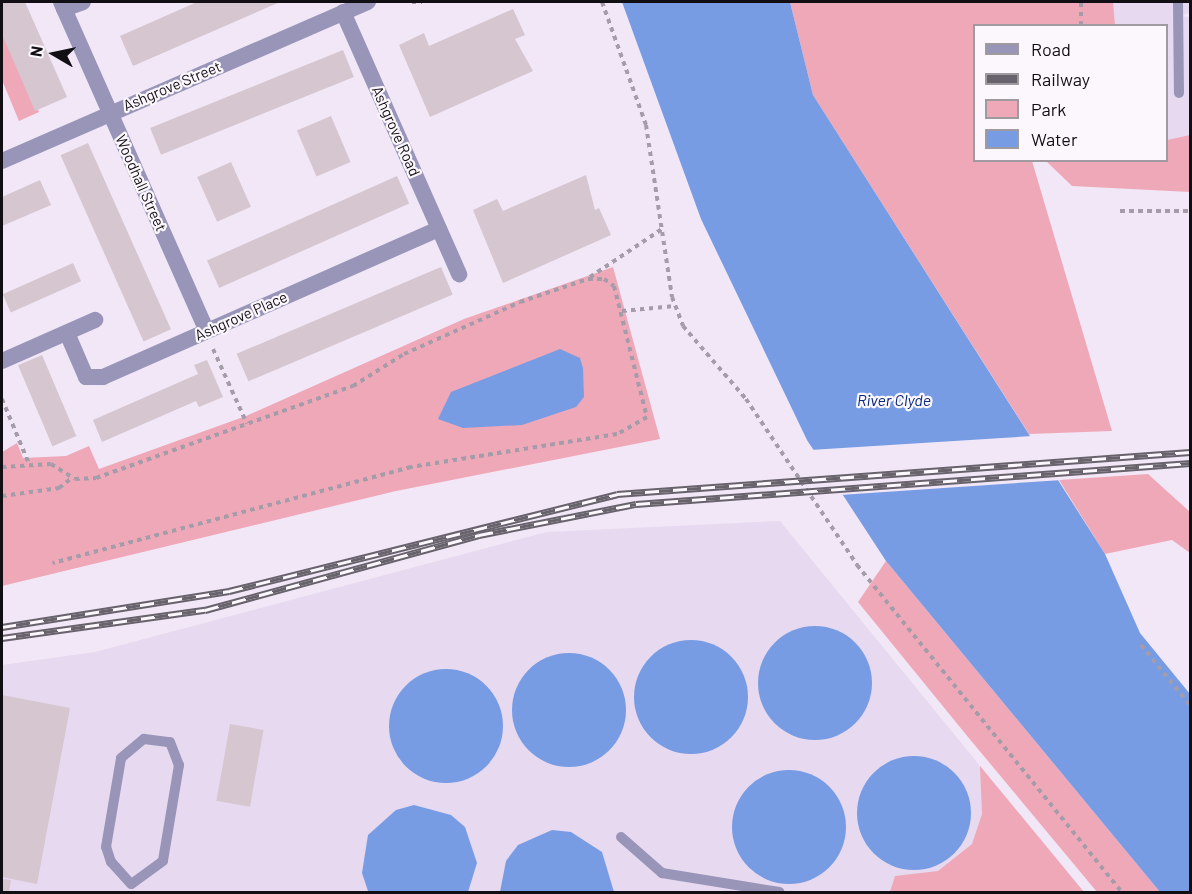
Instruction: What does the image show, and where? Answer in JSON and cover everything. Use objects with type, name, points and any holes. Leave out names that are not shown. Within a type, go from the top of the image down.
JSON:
[{"type":"street","points":[[63,5],[83,2]]},
{"type":"street","points":[[343,12],[368,2]]},
{"type":"street","name":"Woodhall Street","points":[[63,5],[207,331]]},
{"type":"street","name":"Ashgrove Street","points":[[2,161],[343,12]]},
{"type":"street","name":"Ashgrove Road","points":[[343,12],[459,274]]},
{"type":"street","name":"Ashgrove Place","points":[[67,333],[86,377],[97,378],[439,229]]},
{"type":"street","points":[[2,361],[95,320]]},
{"type":"lane","points":[[1178,2],[1179,93]]},
{"type":"lane","points":[[144,739],[170,742],[179,765],[163,861],[134,888],[111,862],[106,847],[121,758],[144,739]]},
{"type":"lane","points":[[621,837],[662,873],[779,892]]},
{"type":"path","points":[[412,2],[422,2]]},
{"type":"path","points":[[602,2],[646,125],[675,306],[683,326],[746,399],[845,549],[1122,892]]},
{"type":"path","points":[[1081,2],[1081,24]]},
{"type":"path","points":[[1120,211],[1191,211]]},
{"type":"path","points":[[2,496],[59,488],[73,477],[103,476],[348,388],[478,319],[588,279],[662,229]]},
{"type":"path","points":[[53,563],[411,467],[617,434],[647,417],[622,311],[610,282],[588,279]]},
{"type":"path","points":[[622,311],[675,306]]},
{"type":"path","points":[[207,331],[247,424]]},
{"type":"path","points":[[2,399],[29,465]]},
{"type":"path","points":[[2,466],[56,465],[73,477]]},
{"type":"path","points":[[1141,645],[1190,702]]},
{"type":"shaded area","points":[[869,2],[1190,2],[1190,13],[1178,16],[1190,17],[1190,135],[1168,140],[1168,24],[973,26]]},
{"type":"shaded area","points":[[780,521],[1083,892],[2,892],[2,665],[95,652],[547,532]]},
{"type":"green space","points":[[790,2],[1113,2],[1115,24],[973,24],[973,162],[1032,162],[1112,431],[1029,434],[813,95]]},
{"type":"green space","points":[[2,34],[39,112],[19,121],[2,80]]},
{"type":"green space","points":[[1190,135],[1190,192],[1072,186],[1047,162],[1168,162],[1168,140]]},
{"type":"green space","points":[[613,267],[660,439],[396,491],[2,586],[2,452],[17,443],[23,458],[66,456],[89,446],[99,469],[246,416],[464,319]]},
{"type":"green space","points":[[1148,474],[1190,512],[1190,553],[1172,540],[1105,554],[1059,480]]},
{"type":"green space","points":[[886,561],[1160,892],[1097,892],[968,737],[858,602]]},
{"type":"green space","points":[[980,766],[1084,892],[890,892],[895,876],[938,871],[972,844],[982,814]]},
{"type":"water","name":"River Clyde","points":[[622,2],[790,2],[813,95],[1105,554],[1140,633],[1190,694],[1190,892],[1160,892],[886,561],[807,440],[701,219]]},
{"type":"water","points":[[560,349],[580,358],[583,368],[584,397],[576,407],[522,425],[463,428],[438,419],[451,392]]},
{"type":"water","points":[[815,626],[837,630],[856,642],[868,661],[872,683],[868,705],[856,724],[837,736],[815,740],[793,736],[774,724],[762,705],[758,683],[762,661],[774,642],[793,630]]},
{"type":"water","points":[[691,640],[713,644],[732,656],[744,675],[748,697],[744,719],[732,738],[713,750],[691,754],[669,750],[650,738],[638,719],[634,697],[638,675],[650,656],[669,644]]},
{"type":"water","points":[[569,653],[591,657],[610,669],[622,688],[626,710],[622,732],[610,751],[591,763],[569,767],[547,763],[528,751],[516,732],[512,710],[516,688],[528,669],[547,657]]},
{"type":"water","points":[[446,669],[468,673],[487,685],[499,704],[503,726],[499,748],[487,767],[468,779],[446,783],[424,779],[405,767],[393,748],[389,726],[393,704],[405,685],[424,673]]},
{"type":"water","points":[[914,756],[936,760],[955,772],[967,791],[971,813],[967,835],[955,854],[936,866],[914,870],[892,866],[873,854],[861,835],[857,813],[861,791],[873,772],[892,760]]},
{"type":"water","points":[[789,770],[811,774],[830,786],[842,805],[846,827],[842,849],[830,868],[811,880],[789,884],[767,880],[748,868],[736,849],[732,827],[736,805],[748,786],[767,774]]},
{"type":"water","points":[[414,805],[451,815],[465,827],[477,863],[468,892],[368,891],[362,873],[368,835],[396,810]]},
{"type":"water","points":[[552,830],[571,832],[602,852],[614,892],[500,892],[506,861],[518,845]]},
{"type":"pier","points":[[1032,436],[1062,480],[840,495],[810,450]]},
{"type":"building","points":[[2,2],[25,2],[67,97],[35,111],[2,34]]},
{"type":"building","points":[[197,2],[280,2],[133,66],[120,36]]},
{"type":"building","points":[[513,9],[525,35],[515,39],[533,71],[430,117],[399,45],[424,33],[429,46]]},
{"type":"building","points":[[343,50],[354,77],[161,155],[150,128]]},
{"type":"building","points":[[331,116],[351,162],[316,176],[297,130]]},
{"type":"building","points":[[88,143],[171,329],[144,342],[61,155]]},
{"type":"building","points":[[231,162],[251,207],[217,222],[197,177]]},
{"type":"building","points":[[586,175],[595,210],[599,208],[611,235],[503,283],[473,210],[497,199],[503,211]]},
{"type":"building","points":[[397,176],[409,203],[219,288],[207,261]]},
{"type":"building","points":[[40,180],[51,205],[2,226],[2,197]]},
{"type":"building","points":[[73,263],[81,281],[11,313],[3,294]]},
{"type":"building","points":[[441,267],[453,295],[248,381],[237,354]]},
{"type":"building","points":[[42,355],[76,436],[52,446],[18,365]]},
{"type":"building","points":[[207,360],[223,397],[199,407],[196,401],[102,442],[93,420],[198,374],[194,365]]},
{"type":"building","points":[[2,695],[70,708],[37,884],[2,877]]},
{"type":"building","points":[[230,724],[263,730],[250,807],[216,801]]},
{"type":"building","points":[[2,879],[11,880],[9,892],[2,892]]},
{"type":"railway","points":[[2,627],[229,591],[617,494],[1190,452]]},
{"type":"railway","points":[[2,638],[205,610],[479,535],[636,504],[1190,463]]}]
